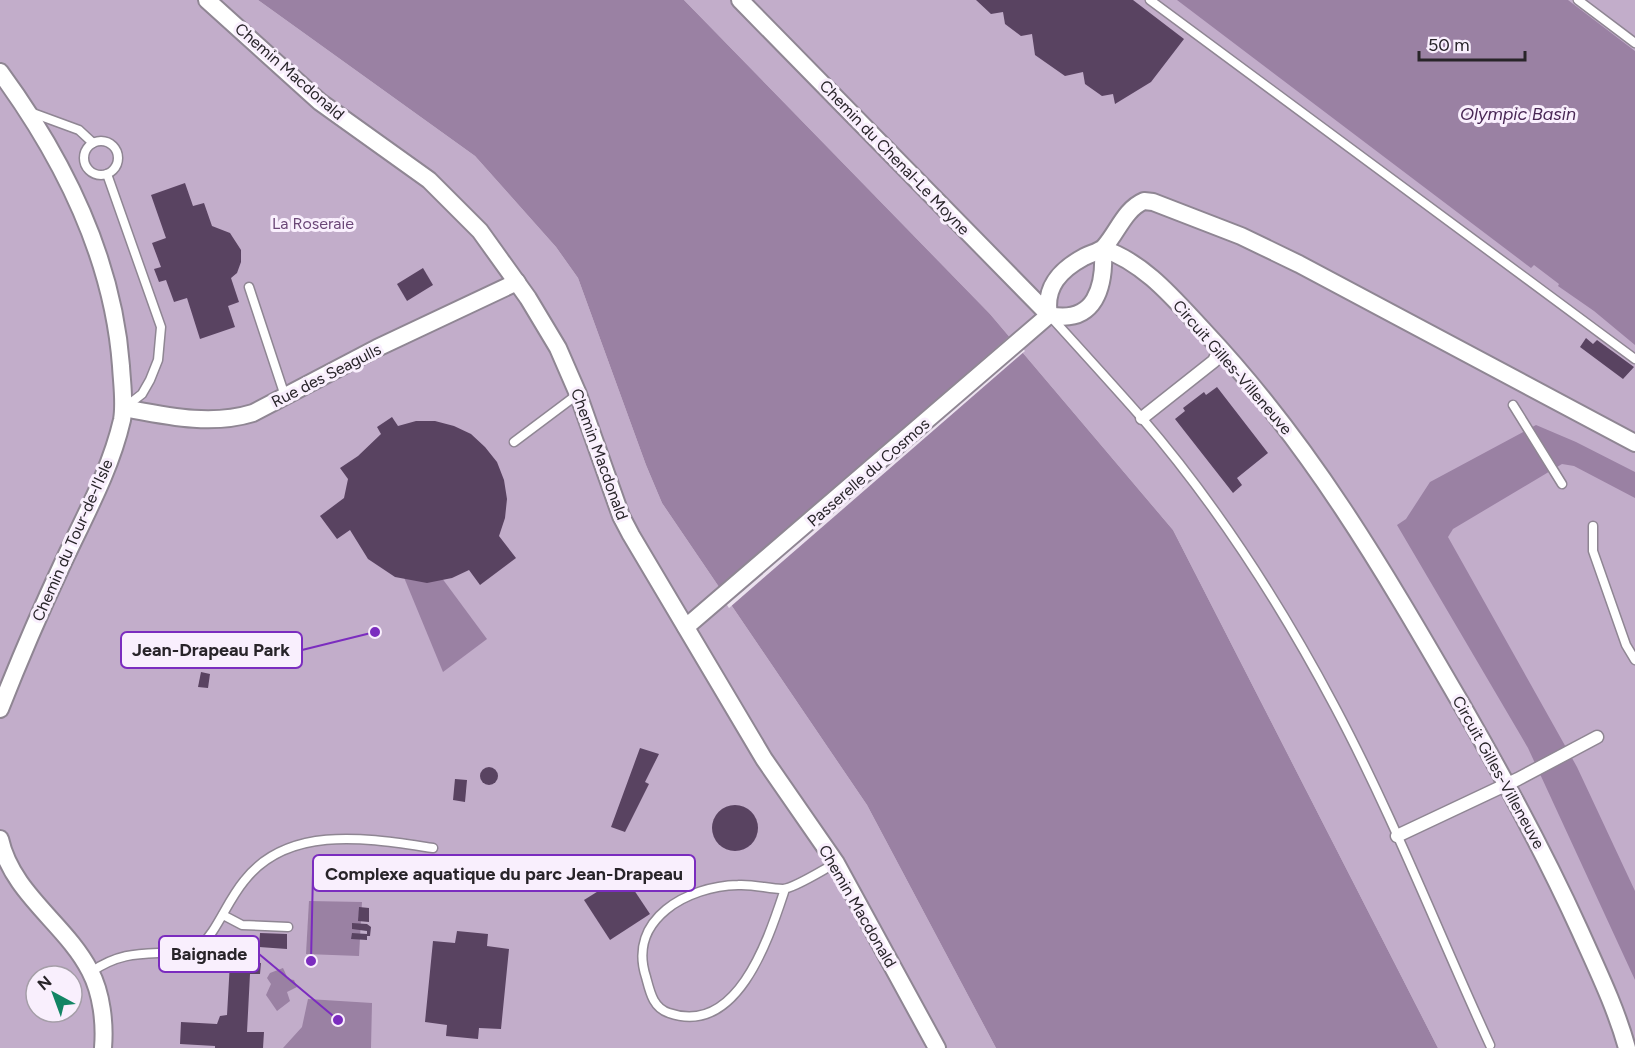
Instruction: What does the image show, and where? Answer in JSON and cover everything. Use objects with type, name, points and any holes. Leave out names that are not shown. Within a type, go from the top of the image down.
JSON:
[{"type":"street","name":"Chemin Macdonald","points":[[207,0],[320,102],[444,193],[480,231],[517,282],[558,348],[578,394],[621,516],[686,627],[699,655],[764,759],[836,863],[937,1048]]},
{"type":"street","name":"Chemin du Chenal-Le Moyne","points":[[740,0],[1049,315]]},
{"type":"street","name":"Chemin du Tour-de-l'Isle","points":[[0,72],[29,111],[76,198],[106,278],[119,339],[124,408],[98,491],[31,630],[0,709]]},
{"type":"street","points":[[1103,249],[1104,275],[1100,293],[1092,303],[1077,314],[1065,318],[1049,315],[1046,299],[1053,282],[1085,256],[1103,249],[1132,208],[1144,201],[1153,202],[1241,236],[1299,264],[1635,443]]},
{"type":"street","name":"Circuit Gilles-Villeneuve","points":[[1103,249],[1121,255],[1157,283],[1221,348],[1298,442],[1358,529],[1513,781],[1587,945],[1620,1023],[1627,1048]]},
{"type":"street","name":"Rue des Seagulls","points":[[124,408],[220,419],[253,413],[517,282]]},
{"type":"street","name":"Passerelle du Cosmos","points":[[686,627],[1049,315]]},
{"type":"street","points":[[1142,418],[1214,361],[1221,348]]},
{"type":"street","points":[[1397,836],[1513,781],[1597,737]]},
{"type":"street","points":[[0,839],[18,879],[91,972],[99,999],[104,1032],[103,1048]]},
{"type":"lane","points":[[1150,0],[1635,359]]},
{"type":"lane","points":[[1578,0],[1635,42]]},
{"type":"lane","points":[[29,111],[79,130],[93,143]]},
{"type":"lane","points":[[104,141],[117,151],[118,162],[107,174],[96,174],[87,168],[84,156],[93,143],[104,141]]},
{"type":"lane","points":[[107,174],[161,327],[160,352],[150,380],[142,394],[124,408]]},
{"type":"lane","points":[[249,288],[285,396]]},
{"type":"lane","points":[[1049,315],[1142,418],[1226,530],[1275,604],[1336,708],[1397,836],[1490,1045]]},
{"type":"lane","points":[[514,442],[578,394]]},
{"type":"lane","points":[[1514,407],[1562,484]]},
{"type":"lane","points":[[1593,526],[1593,551],[1626,645],[1635,660]]},
{"type":"lane","points":[[198,949],[212,934],[244,880],[272,858],[300,845],[334,838],[433,848]]},
{"type":"lane","points":[[785,889],[767,940],[744,982],[730,1001],[710,1013],[691,1017],[672,1014],[656,1004],[641,964],[642,945],[647,932],[664,910],[688,896],[710,888],[737,885],[785,889],[836,863]]},
{"type":"lane","points":[[223,915],[242,925],[288,927]]},
{"type":"lane","points":[[91,972],[114,958],[130,954],[198,949],[237,950]]},
{"type":"green space","name":"La Roseraie","points":[[0,0],[258,0],[475,156],[556,247],[578,278],[662,503],[867,805],[996,1048],[0,1048]]},
{"type":"green space","points":[[684,0],[1635,0],[1635,1048],[1438,1048],[1173,530],[990,314]]},
{"type":"water","points":[[258,0],[684,0],[990,314],[1173,530],[1438,1048],[996,1048],[867,805],[662,503],[578,278],[556,247],[475,156]]},
{"type":"water","name":"Olympic Basin","points":[[1177,0],[1568,0],[1635,51],[1635,345],[1534,265],[1531,268]]},
{"type":"water","points":[[1536,425],[1635,472],[1635,498],[1574,466],[1562,464],[1453,529],[1448,537],[1577,767],[1635,891],[1635,980],[1528,748],[1397,525],[1406,519],[1430,482]]},
{"type":"water","points":[[416,543],[487,639],[443,672],[396,558]]},
{"type":"water","points":[[309,901],[362,902],[359,956],[306,954]]},
{"type":"water","points":[[283,968],[288,979],[294,980],[297,987],[287,992],[290,1001],[277,1011],[266,995],[271,984],[267,978],[270,973]]},
{"type":"water","points":[[308,999],[372,1003],[371,1048],[283,1048],[302,1027]]},
{"type":"pier","points":[[1011,335],[1025,351],[729,608],[717,590]]},
{"type":"building","points":[[976,0],[1133,0],[1184,39],[1151,82],[1115,104],[1113,94],[1102,96],[1085,84],[1083,72],[1065,76],[1035,55],[1032,34],[1021,36],[1005,24],[1003,12],[991,14]]},
{"type":"building","points":[[185,183],[193,206],[204,203],[212,226],[230,233],[241,250],[241,262],[237,273],[231,278],[239,302],[228,306],[235,327],[200,339],[187,298],[174,302],[166,280],[159,282],[154,269],[161,267],[152,243],[166,238],[151,195]]},
{"type":"building","points":[[423,268],[433,285],[407,301],[397,284]]},
{"type":"building","points":[[1586,338],[1593,344],[1597,340],[1634,367],[1623,379],[1580,347]]},
{"type":"building","points":[[1217,387],[1268,453],[1237,478],[1242,485],[1233,493],[1175,419],[1185,411],[1183,408],[1204,392],[1206,395]]},
{"type":"building","points":[[392,417],[398,426],[416,421],[435,421],[454,426],[471,434],[497,462],[504,480],[507,499],[505,518],[499,536],[516,558],[480,585],[469,570],[452,578],[427,583],[395,577],[368,559],[350,530],[337,539],[320,516],[344,498],[348,479],[340,468],[358,456],[381,434],[377,427]]},
{"type":"building","points":[[201,672],[210,674],[208,688],[198,687]]},
{"type":"building","points":[[640,748],[659,754],[645,782],[649,784],[625,832],[611,827]]},
{"type":"building","points":[[489,767],[495,770],[498,776],[495,782],[489,785],[483,782],[480,776],[483,770]]},
{"type":"building","points":[[455,779],[467,780],[465,802],[453,800]]},
{"type":"building","points":[[735,805],[744,806],[752,811],[757,819],[757,837],[752,845],[744,850],[735,851],[726,850],[718,845],[713,837],[712,828],[713,819],[718,811],[726,806]]},
{"type":"building","points":[[624,875],[650,914],[610,940],[584,900]]},
{"type":"building","points":[[359,907],[369,908],[369,922],[358,921]]},
{"type":"building","points":[[352,923],[367,924],[371,927],[367,940],[351,939],[352,933],[367,934],[367,931],[352,929]]},
{"type":"building","points":[[457,931],[488,934],[487,946],[509,949],[501,1029],[479,1028],[478,1039],[446,1036],[447,1025],[425,1022],[433,941],[455,943]]},
{"type":"building","points":[[260,933],[287,934],[287,949],[259,947]]},
{"type":"building","points":[[230,962],[261,963],[260,974],[250,974],[247,1032],[264,1032],[263,1048],[215,1048],[215,1046],[180,1044],[181,1022],[217,1024],[220,1016],[227,1015]]},
{"type":"place","name":"Jean-Drapeau Park","points":[[375,632]]},
{"type":"place","name":"Complexe aquatique du parc Jean-Drapeau","points":[[311,961]]},
{"type":"place","name":"Baignade","points":[[338,1020]]}]
